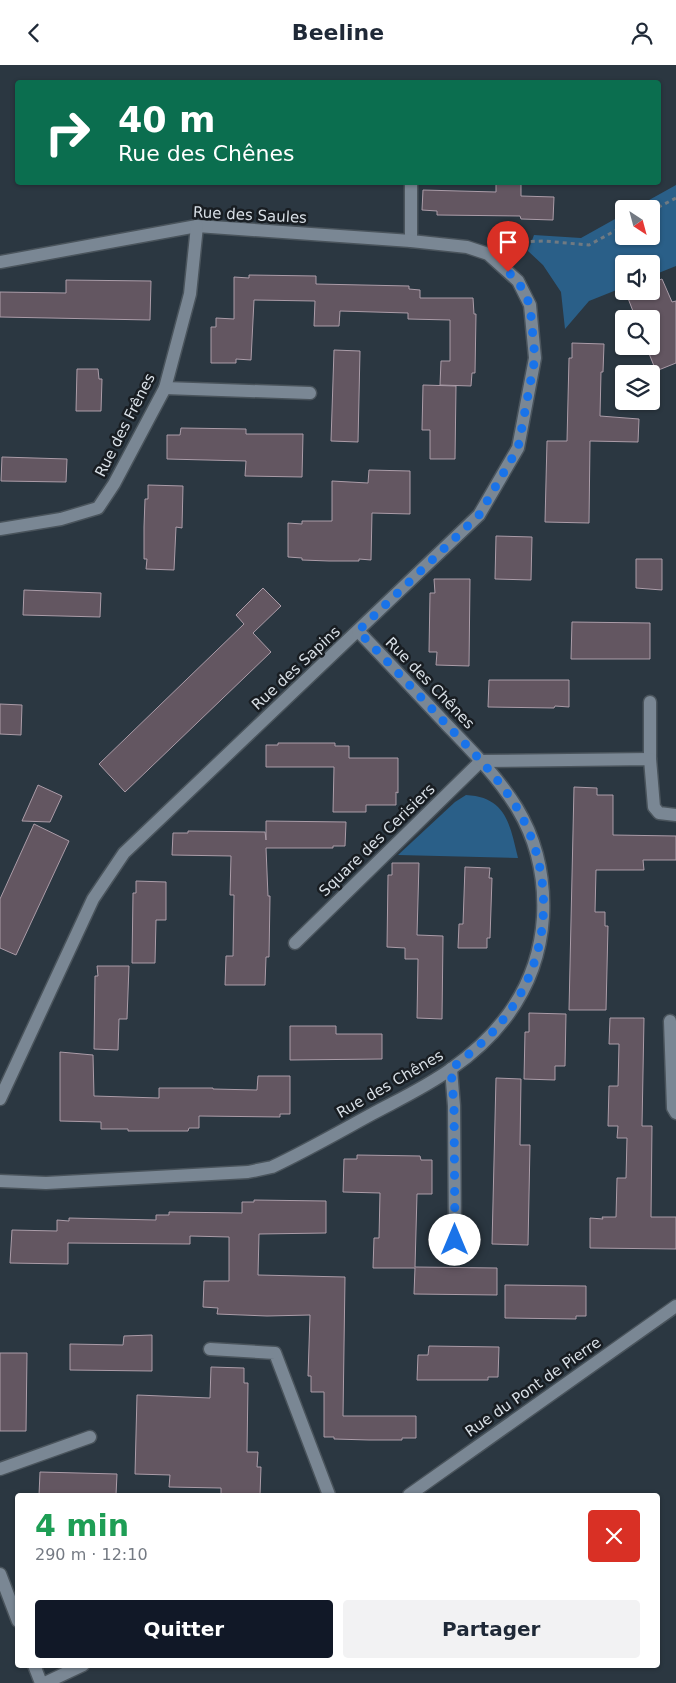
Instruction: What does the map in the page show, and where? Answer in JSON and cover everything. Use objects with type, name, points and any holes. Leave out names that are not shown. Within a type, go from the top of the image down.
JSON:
[{"type":"street","points":[[411,185],[411,241]]},
{"type":"street","name":"Rue des Saules","points":[[0,263],[197,226],[411,241],[467,247],[493,258]]},
{"type":"street","name":"Rue des Frênes","points":[[0,529],[61,519],[98,508],[114,485],[165,389],[190,294],[197,226]]},
{"type":"street","name":"Rue des Sapins","points":[[0,1099],[93,899],[124,853],[479,515],[518,448],[535,358],[530,305],[518,281],[493,258]]},
{"type":"street","points":[[165,389],[310,393]]},
{"type":"street","name":"Rue des Chênes","points":[[0,1181],[46,1183],[248,1173],[272,1167],[407,1095],[451,1069],[486,1039],[506,1017],[526,987],[535,963],[542,935],[544,905],[542,873],[527,827],[502,785],[482,761],[358,631]]},
{"type":"street","points":[[650,702],[650,759],[654,807],[660,813],[676,815]]},
{"type":"street","points":[[482,761],[650,759]]},
{"type":"street","name":"Square des Cerisiers","points":[[295,943],[482,761]]},
{"type":"street","points":[[670,1021],[673,1108],[676,1113]]},
{"type":"street","points":[[451,1069],[454,1106],[455,1240]]},
{"type":"street","name":"Rue du Pont de Pierre","points":[[412,1493],[676,1305]]},
{"type":"street","points":[[210,1349],[275,1353],[328,1493]]},
{"type":"street","points":[[0,1469],[90,1437]]},
{"type":"street","points":[[0,1574],[15,1613]]},
{"type":"street","points":[[35,1668],[41,1683]]},
{"type":"street","points":[[45,1683],[77,1668]]},
{"type":"path","points":[[660,206],[676,198]]},
{"type":"path","points":[[493,258],[516,241],[544,241],[589,245],[615,231]]},
{"type":"shaded area","points":[[676,185],[676,266],[660,272],[660,255],[615,255],[615,291],[589,301],[565,329],[561,292],[543,265],[528,251],[534,235],[581,238],[615,219],[615,245],[660,245],[660,200],[649,200]]},
{"type":"shaded area","points":[[466,795],[480,797],[498,807],[509,825],[518,858],[398,855],[455,802]]},
{"type":"building","points":[[496,185],[521,185],[521,196],[554,197],[553,220],[521,219],[520,216],[437,215],[437,211],[422,210],[423,190],[496,192]]},
{"type":"building","points":[[249,275],[316,276],[316,284],[409,286],[409,289],[420,290],[420,298],[473,298],[474,314],[476,314],[475,373],[472,373],[471,386],[440,385],[441,361],[450,361],[450,320],[408,319],[408,313],[340,311],[339,326],[314,326],[315,301],[254,300],[251,360],[236,359],[236,363],[211,363],[211,327],[216,327],[216,318],[234,319],[234,277],[249,278]]},
{"type":"building","points":[[662,279],[672,302],[676,301],[676,363],[660,369],[660,365],[654,365],[650,355],[660,355],[660,310],[633,310],[629,300],[660,300],[660,280]]},
{"type":"building","points":[[66,280],[151,281],[150,320],[0,317],[0,292],[66,293]]},
{"type":"building","points":[[572,343],[604,344],[600,416],[639,419],[638,442],[590,441],[589,523],[545,522],[547,441],[567,441],[569,358],[572,358]]},
{"type":"building","points":[[334,350],[360,351],[358,442],[331,441]]},
{"type":"building","points":[[77,369],[98,369],[99,379],[102,379],[101,411],[76,411]]},
{"type":"building","points":[[423,385],[456,386],[455,459],[430,459],[430,430],[422,430]]},
{"type":"building","points":[[181,428],[246,429],[246,434],[303,434],[302,477],[245,476],[246,461],[167,459],[167,435],[180,435]]},
{"type":"building","points":[[2,457],[67,459],[66,482],[1,481]]},
{"type":"building","points":[[369,470],[410,471],[410,514],[372,513],[371,560],[329,561],[302,560],[302,558],[288,557],[288,523],[302,524],[302,521],[332,521],[332,481],[368,483]]},
{"type":"building","points":[[148,485],[183,486],[182,528],[176,527],[174,570],[146,569],[147,559],[144,559],[144,527],[145,499],[148,499]]},
{"type":"building","points":[[496,536],[532,537],[531,580],[495,579]]},
{"type":"building","points":[[636,559],[662,559],[662,590],[636,588]]},
{"type":"building","points":[[434,579],[470,579],[469,666],[436,665],[437,652],[429,652],[430,593],[435,593]]},
{"type":"building","points":[[263,588],[281,606],[253,633],[271,652],[125,792],[99,764],[244,624],[236,615]]},
{"type":"building","points":[[24,590],[101,593],[100,617],[23,615]]},
{"type":"building","points":[[572,622],[650,623],[650,659],[571,659]]},
{"type":"building","points":[[489,680],[569,680],[569,707],[488,707]]},
{"type":"building","points":[[0,704],[22,705],[21,735],[0,734]]},
{"type":"building","points":[[278,743],[335,743],[335,746],[349,746],[349,758],[398,758],[396,805],[366,805],[366,812],[333,812],[334,767],[266,767],[266,745],[278,745]]},
{"type":"building","points":[[38,785],[62,796],[50,822],[22,821]]},
{"type":"building","points":[[574,787],[597,788],[597,795],[613,795],[613,835],[676,836],[676,860],[643,860],[644,870],[596,870],[595,912],[605,912],[605,926],[608,926],[606,1010],[569,1010]]},
{"type":"building","points":[[266,821],[346,822],[345,846],[333,846],[333,848],[266,848],[268,896],[270,896],[269,957],[266,957],[265,985],[225,985],[226,956],[233,956],[234,895],[230,895],[231,856],[172,855],[173,833],[188,833],[188,831],[265,832],[266,840]]},
{"type":"building","points":[[34,824],[69,841],[16,955],[0,948],[0,899]]},
{"type":"building","points":[[392,863],[419,863],[417,935],[443,936],[442,1019],[417,1018],[418,959],[405,959],[405,948],[387,947],[388,875],[392,875]]},
{"type":"building","points":[[465,867],[490,868],[489,878],[492,878],[490,938],[487,938],[487,948],[458,948],[459,924],[463,924]]},
{"type":"building","points":[[136,881],[166,882],[166,920],[156,920],[155,963],[132,963],[133,893],[136,893]]},
{"type":"building","points":[[97,966],[129,966],[127,1019],[119,1019],[118,1050],[94,1049],[95,976],[98,976]]},
{"type":"building","points":[[529,1013],[566,1014],[565,1066],[555,1066],[555,1080],[524,1079],[525,1032],[529,1032]]},
{"type":"building","points":[[610,1018],[644,1018],[642,1126],[652,1126],[651,1217],[676,1217],[676,1249],[590,1248],[590,1218],[616,1217],[617,1178],[626,1178],[627,1138],[617,1138],[618,1126],[608,1126],[609,1086],[618,1086],[619,1044],[609,1044]]},
{"type":"building","points":[[290,1026],[336,1026],[336,1034],[382,1034],[382,1059],[290,1060]]},
{"type":"building","points":[[60,1052],[93,1055],[94,1096],[159,1098],[159,1088],[257,1090],[258,1076],[290,1076],[290,1114],[280,1114],[280,1117],[199,1116],[199,1128],[189,1128],[188,1131],[101,1129],[101,1122],[60,1121]]},
{"type":"building","points":[[496,1078],[521,1079],[520,1145],[530,1145],[528,1245],[492,1244]]},
{"type":"building","points":[[357,1155],[420,1156],[421,1160],[432,1160],[432,1194],[417,1194],[415,1267],[497,1268],[497,1295],[414,1294],[415,1268],[373,1268],[374,1238],[379,1238],[380,1193],[343,1192],[344,1159],[357,1159]]},
{"type":"building","points":[[254,1200],[326,1201],[326,1233],[259,1234],[258,1275],[345,1277],[343,1416],[416,1416],[416,1438],[369,1440],[324,1437],[324,1392],[311,1392],[311,1376],[308,1376],[310,1315],[217,1314],[218,1308],[203,1307],[204,1281],[229,1281],[229,1237],[190,1236],[190,1244],[68,1243],[68,1264],[10,1263],[12,1230],[57,1231],[57,1220],[69,1221],[69,1218],[156,1220],[156,1215],[169,1215],[169,1212],[242,1213],[242,1202],[254,1202]]},
{"type":"building","points":[[505,1285],[586,1286],[586,1316],[576,1316],[576,1319],[505,1318]]},
{"type":"building","points":[[152,1335],[152,1371],[70,1370],[70,1344],[123,1345],[124,1336]]},
{"type":"building","points":[[429,1346],[499,1347],[498,1377],[488,1377],[488,1380],[417,1380],[418,1355],[428,1355]]},
{"type":"building","points":[[0,1353],[27,1353],[26,1431],[0,1431]]},
{"type":"building","points":[[211,1367],[244,1368],[244,1383],[248,1383],[247,1452],[258,1452],[257,1467],[261,1467],[260,1493],[221,1493],[221,1488],[169,1487],[170,1475],[135,1474],[137,1395],[210,1398]]},
{"type":"building","points":[[40,1472],[117,1474],[116,1493],[39,1493]]},
{"type":"route","points":[[455,1240],[454,1106],[451,1069],[486,1039],[506,1017],[526,987],[535,963],[542,935],[544,905],[542,873],[527,827],[502,785],[482,761],[358,631],[479,515],[518,448],[535,358],[530,305],[518,281],[508,272]]}]
